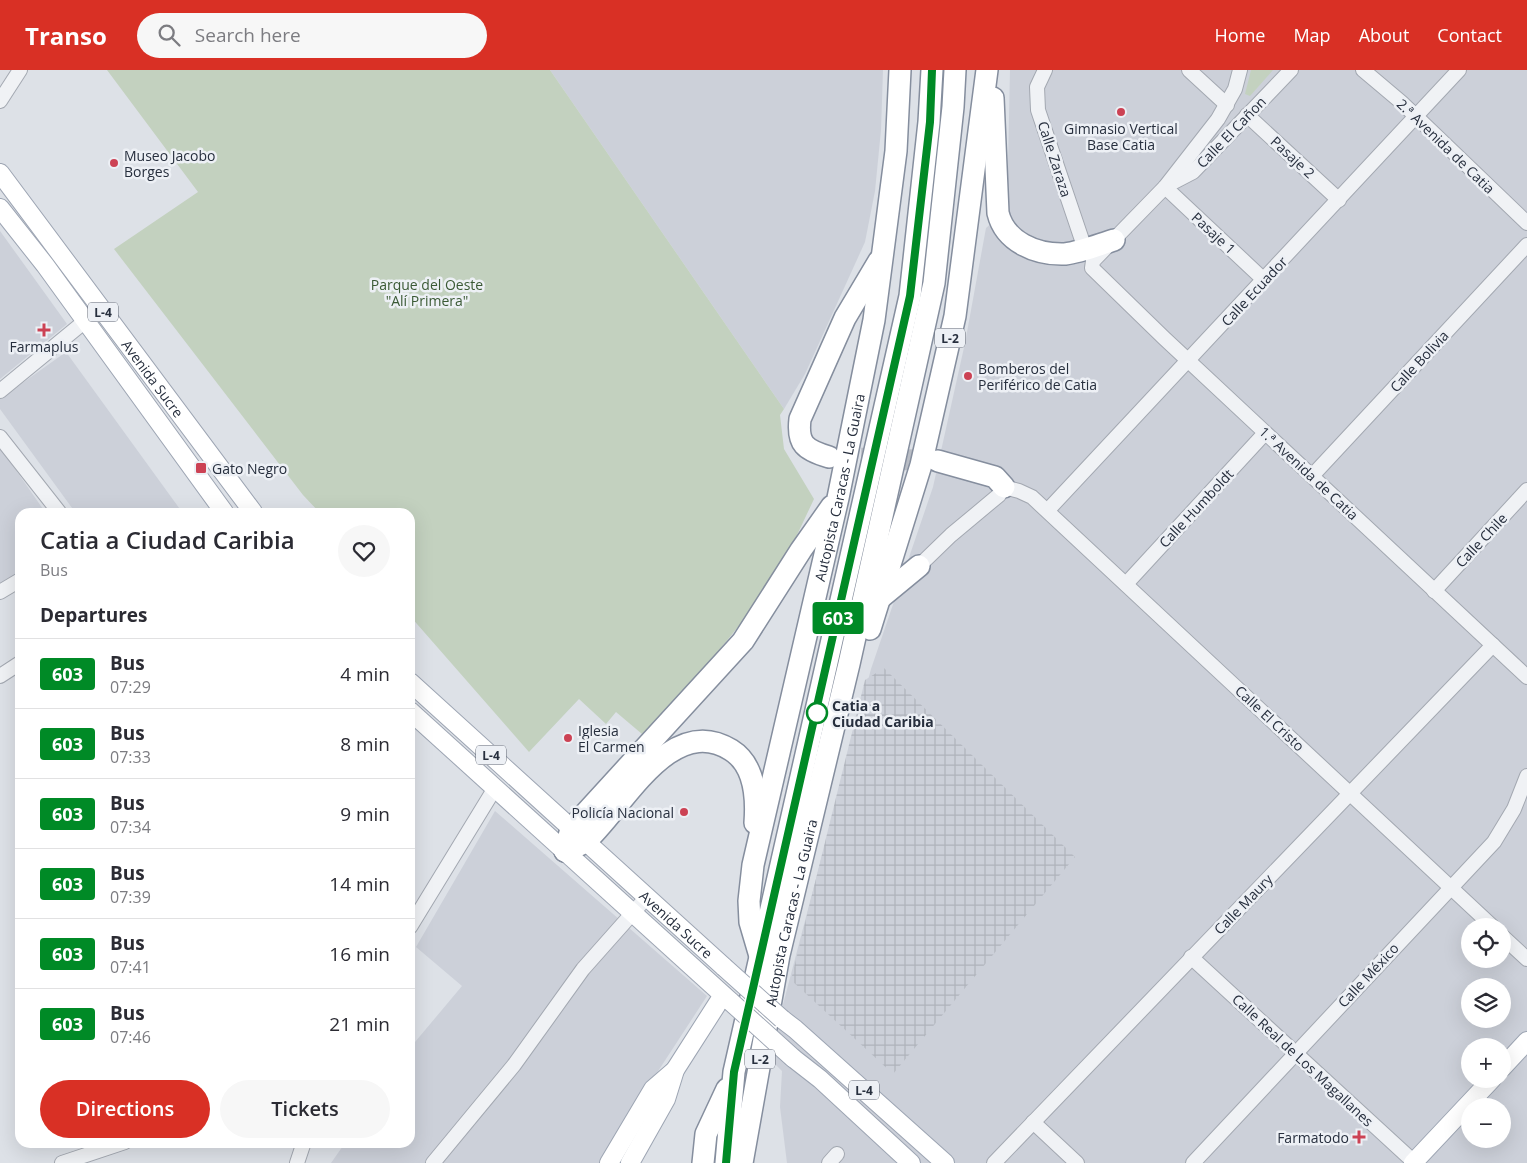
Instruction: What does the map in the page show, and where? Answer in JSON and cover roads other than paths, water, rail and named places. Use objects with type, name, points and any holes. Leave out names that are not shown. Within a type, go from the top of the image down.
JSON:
[{"type":"highway","name":"Autopista Caracas - La Guaira","points":[[770,957],[750,922],[749,902],[752,865],[840,489],[874,320],[896,151],[900,70]]},
{"type":"highway","name":"Autopista Caracas - La Guaira","points":[[742,1163],[770,957],[850,564],[910,296],[930,122],[932,70]]},
{"type":"highway","name":"Autopista Caracas - La Guaira","points":[[726,1163],[734,1072],[770,957],[849,664],[934,283],[953,107],[955,70]]},
{"type":"highway","name":"Autopista Caracas - La Guaira","points":[[849,664],[866,642],[896,551],[921,465],[955,316],[987,70]]},
{"type":"highway","points":[[991,70],[998,213],[1001,226],[1011,238],[1040,251],[1088,258],[1114,240]]},
{"type":"highway","points":[[829,457],[813,453],[803,444],[798,434],[800,419],[845,318],[883,254]]},
{"type":"highway","points":[[938,461],[995,476],[1004,487]]},
{"type":"highway","points":[[565,851],[743,640],[840,489]]},
{"type":"highway","name":"L-2","points":[[840,489],[850,564]]},
{"type":"highway","points":[[879,599],[919,566],[901,559],[896,551]]},
{"type":"highway","points":[[578,836],[664,755],[699,741],[714,742],[739,755],[750,774],[755,790],[756,811],[752,865]]},
{"type":"highway","points":[[703,1163],[706,1134],[734,1072]]},
{"type":"main road","name":"Avenida Sucre","points":[[0,173],[250,508]]},
{"type":"main road","name":"Avenida Sucre","points":[[0,208],[221,508]]},
{"type":"main road","name":"Avenida Sucre","points":[[415,687],[646,898],[945,1163]]},
{"type":"main road","name":"Avenida Sucre","points":[[415,716],[631,913],[793,1058],[820,1079],[911,1163]]},
{"type":"main road","points":[[608,1163],[653,1089],[675,1070],[727,998]]},
{"type":"main road","points":[[1511,1058],[1527,1041]]},
{"type":"main road","points":[[630,1163],[666,1099],[675,1070]]},
{"type":"main road","points":[[1414,1163],[1484,1088]]},
{"type":"street","points":[[0,101],[20,70]]},
{"type":"street","name":"Calle Zaraza","points":[[1045,70],[1037,87],[1038,110],[1088,258]]},
{"type":"street","points":[[1189,70],[1227,105]]},
{"type":"street","points":[[1114,240],[1165,187],[1227,105],[1240,70]]},
{"type":"street","name":"Calle El Cañon","points":[[1165,187],[1193,172],[1291,70]]},
{"type":"street","name":"2.ª Avenida de Catia","points":[[1363,70],[1416,117],[1527,222]]},
{"type":"street","name":"Calle Ecuador","points":[[1048,510],[1459,70]]},
{"type":"street","name":"Pasaje 2","points":[[1247,115],[1339,200]]},
{"type":"street","name":"Pasaje 1","points":[[1165,187],[1264,280]]},
{"type":"street","name":"Calle Bolivia","points":[[1312,476],[1527,245]]},
{"type":"street","name":"1.ª Avenida de Catia","points":[[1088,258],[1188,361],[1527,677]]},
{"type":"street","points":[[0,391],[84,322]]},
{"type":"street","name":"Calle Humboldt","points":[[1126,584],[1265,433]]},
{"type":"street","points":[[0,437],[56,508]]},
{"type":"street","points":[[919,566],[951,535],[999,495],[1004,487]]},
{"type":"street","name":"Calle El Cristo","points":[[1004,487],[1019,490],[1032,497],[1048,510],[1483,918]]},
{"type":"street","name":"Calle Chile","points":[[1434,591],[1527,490]]},
{"type":"street","points":[[0,592],[15,583]]},
{"type":"street","name":"Calle Maury","points":[[994,1163],[1493,645]]},
{"type":"street","points":[[0,676],[15,666]]},
{"type":"street","name":"Calle México","points":[[1193,1163],[1494,842],[1514,809],[1527,776]]},
{"type":"street","points":[[415,919],[495,788]]},
{"type":"street","points":[[433,1163],[514,1065],[583,969],[646,898]]},
{"type":"street","points":[[1511,944],[1527,959]]},
{"type":"street","name":"Calle Real de Los Magallanes","points":[[1191,957],[1414,1163]]},
{"type":"street","points":[[1033,1122],[1077,1163]]},
{"type":"street","points":[[62,1163],[108,1148]]},
{"type":"street","points":[[297,1163],[302,1148]]},
{"type":"tunnel","points":[[829,457],[938,461]]},
{"type":"place","name":"Gimnasio Vertical Base Catia","points":[[1121,112]]},
{"type":"place","name":"Museo Jacobo Borges","points":[[114,163]]},
{"type":"place","name":"Farmaplus","points":[[44,330]]},
{"type":"place","name":"Bomberos del Periférico de Catia","points":[[968,376]]},
{"type":"place","name":"Gato Negro","points":[[201,468]]},
{"type":"place","name":"Catia a Ciudad Caribia","points":[[817,713]]},
{"type":"place","name":"Iglesia El Carmen","points":[[568,738]]},
{"type":"place","name":"Policía Nacional","points":[[684,812]]},
{"type":"place","name":"Farmatodo","points":[[1359,1137]]},
{"type":"park label","name":"Parque del Oeste \"Alí Primera\"","points":[[427,292]]}]
